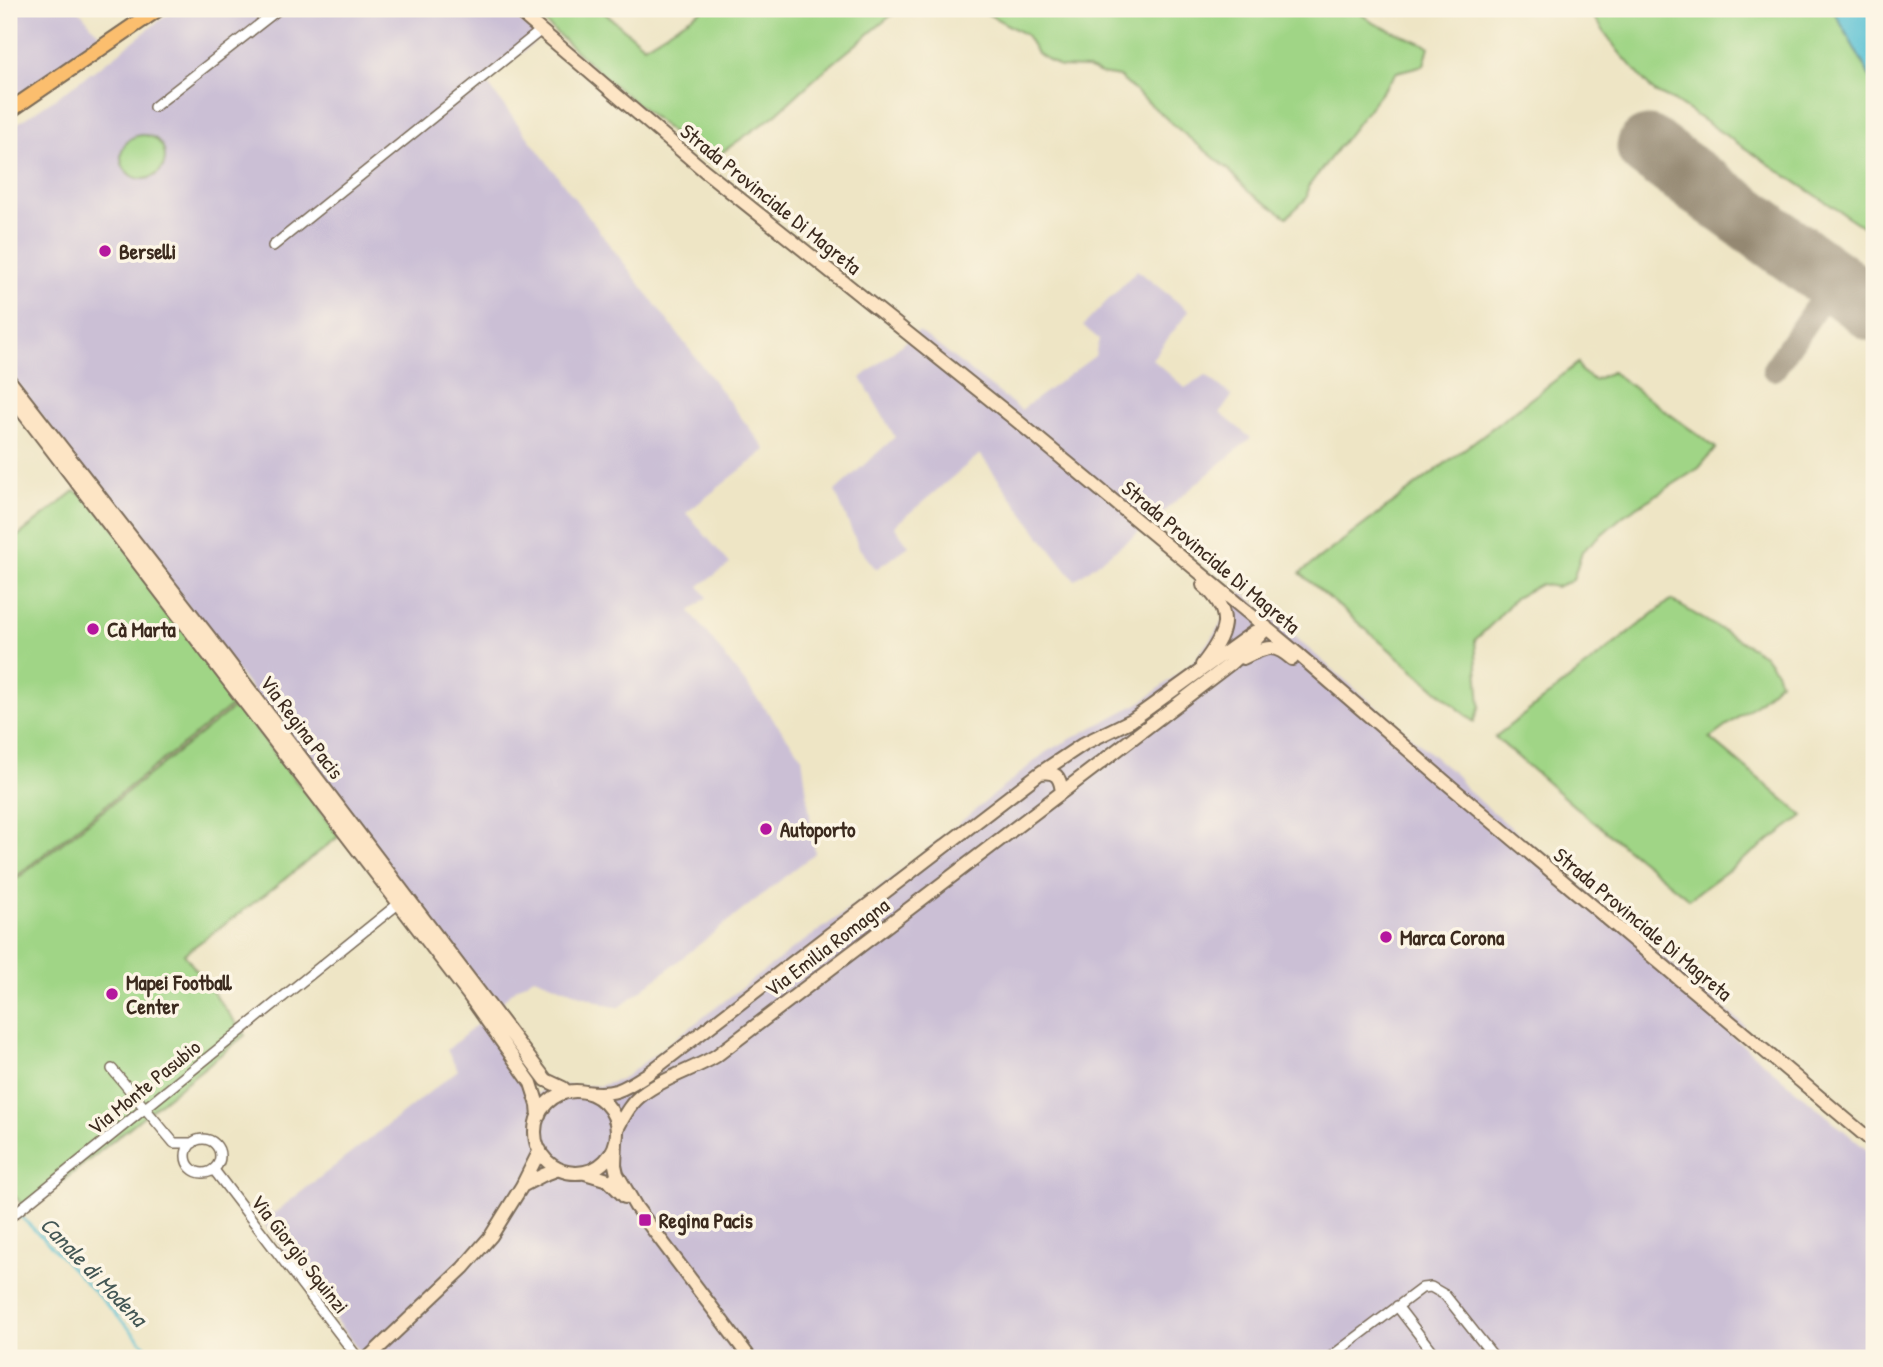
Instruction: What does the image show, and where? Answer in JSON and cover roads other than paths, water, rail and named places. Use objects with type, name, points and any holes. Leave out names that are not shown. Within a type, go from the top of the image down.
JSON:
[{"type":"main road","points":[[9,111],[158,9]]},
{"type":"street","points":[[154,107],[279,9]]},
{"type":"street","name":"Strada Provinciale Di Magreta","points":[[516,9],[705,172],[1016,420],[1266,627],[1443,780],[1874,1143]]},
{"type":"street","points":[[273,246],[540,30]]},
{"type":"street","name":"Via Regina Pacis","points":[[9,380],[224,656],[547,1080],[567,1092]]},
{"type":"street","name":"Via Regina Pacis","points":[[9,394],[468,994],[531,1083],[539,1116]]},
{"type":"street","points":[[1163,541],[1172,559],[1213,594],[1221,605],[1225,618],[1216,647],[1196,672]]},
{"type":"street","name":"Via Emilia Romagna","points":[[567,1092],[603,1094],[621,1090],[649,1073],[1040,773],[1085,743],[1132,720],[1196,672],[1254,632],[1266,627]]},
{"type":"street","name":"Via Emilia Romagna","points":[[583,1172],[594,1168],[612,1152],[626,1111],[642,1094],[716,1056],[1230,664],[1252,645],[1266,627]]},
{"type":"street","points":[[1230,664],[1265,648],[1276,648],[1337,697],[1348,697]]},
{"type":"street","points":[[1040,773],[1050,772],[1057,776],[1062,792]]},
{"type":"street","name":"Via Monte Pasubio","points":[[9,1217],[398,905]]},
{"type":"street","points":[[112,1069],[174,1143],[193,1143],[204,1139],[210,1140],[218,1147],[220,1162],[214,1170],[202,1174],[192,1169],[186,1159],[193,1143]]},
{"type":"street","points":[[567,1092],[543,1107],[536,1127],[540,1150],[548,1161],[559,1169],[583,1172],[608,1181],[636,1207]]},
{"type":"street","points":[[585,1092],[607,1105],[614,1116],[617,1174],[636,1207],[750,1358]]},
{"type":"street","points":[[368,1358],[463,1268],[491,1236],[522,1186],[540,1150]]},
{"type":"street","points":[[522,1186],[559,1169]]},
{"type":"street","name":"Via Giorgio Squinzi","points":[[214,1170],[358,1358]]},
{"type":"street","points":[[1329,1358],[1422,1288],[1431,1287],[1445,1295],[1495,1358]]},
{"type":"street","points":[[1397,1306],[1437,1358]]},
{"type":"water","points":[[1833,9],[1874,9],[1874,84]]},
{"type":"waterway","name":"Canale di Modena","points":[[19,1215],[157,1358]]},
{"type":"place","name":"Berselli","points":[[105,251]]},
{"type":"place","name":"Cà Marta","points":[[93,629]]},
{"type":"place","name":"Autoporto","points":[[766,829]]},
{"type":"place","name":"Marca Corona","points":[[1386,937]]},
{"type":"place","name":"Mapei Football Center","points":[[112,994]]},
{"type":"place","name":"Regina Pacis","points":[[645,1220]]}]
